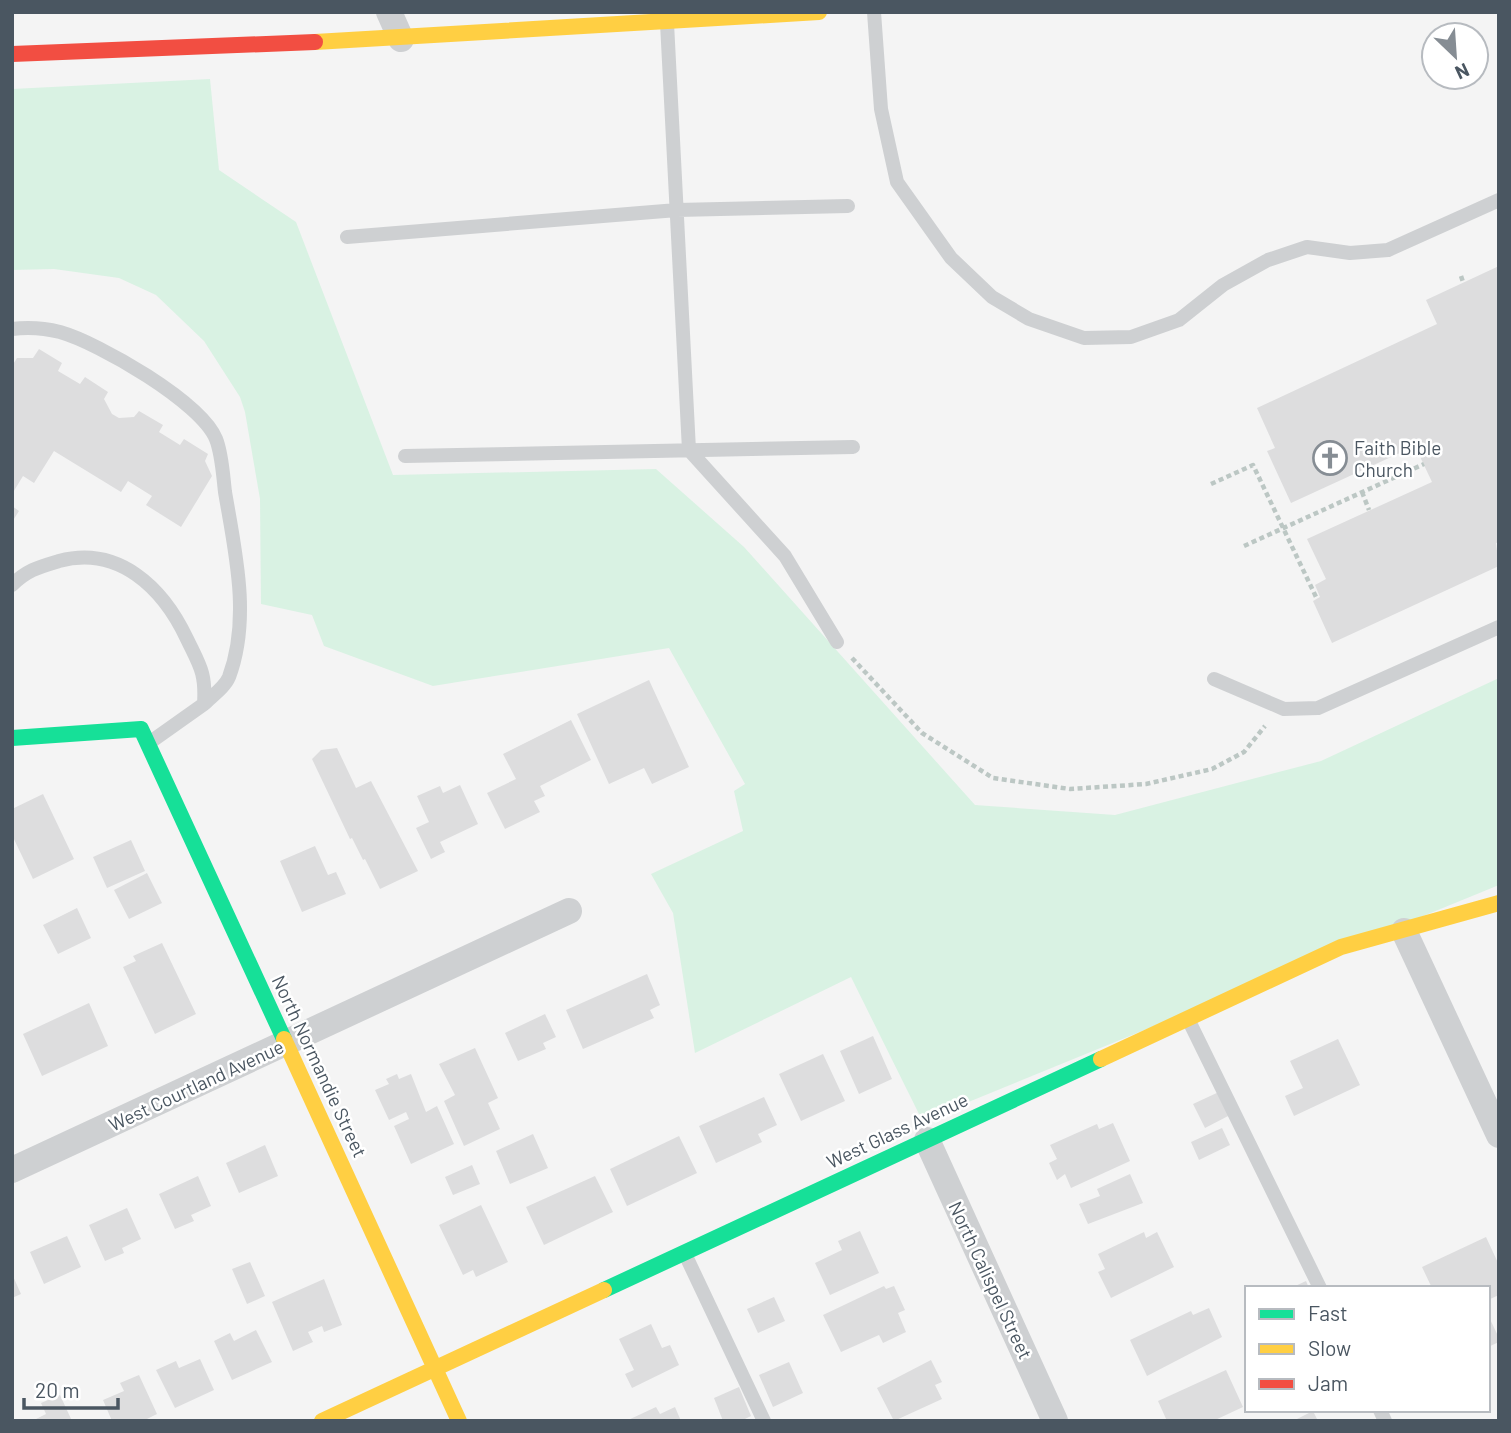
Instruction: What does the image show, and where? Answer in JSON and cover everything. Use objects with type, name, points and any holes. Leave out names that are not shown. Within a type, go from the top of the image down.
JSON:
[{"type":"street","points":[[389,12],[401,39]]},
{"type":"street","points":[[12,54],[401,39],[819,12]]},
{"type":"street","points":[[12,738],[145,737]]},
{"type":"street","name":"North Normandie Street","points":[[145,737],[459,1421]]},
{"type":"street","name":"West Glass Avenue","points":[[322,1421],[1340,947],[1499,903]]},
{"type":"street","name":"West Courtland Avenue","points":[[12,1170],[569,911]]},
{"type":"street","points":[[1404,930],[1499,1135]]},
{"type":"street","name":"North Calispel Street","points":[[927,1140],[1055,1421]]},
{"type":"lane","points":[[874,12],[881,109],[897,181],[951,258],[992,297],[1029,320],[1084,338],[1131,337],[1179,320],[1223,285],[1268,260],[1307,247],[1350,253],[1388,250],[1499,200]]},
{"type":"lane","points":[[667,22],[689,450],[785,556],[837,642]]},
{"type":"lane","points":[[347,237],[677,210],[848,206]]},
{"type":"lane","points":[[12,329],[26,327],[61,333],[135,367],[203,418],[217,440],[236,554],[240,612],[237,650],[228,680],[204,704],[145,737]]},
{"type":"lane","points":[[405,456],[853,447]]},
{"type":"lane","points":[[12,585],[28,569],[77,556],[107,558],[137,572],[174,613],[206,679],[204,704]]},
{"type":"lane","points":[[1214,679],[1273,706],[1284,709],[1318,708],[1499,627]]},
{"type":"lane","points":[[1188,1018],[1319,1286]]},
{"type":"lane","points":[[684,1252],[764,1421]]},
{"type":"path","points":[[1244,546],[1424,464]]},
{"type":"path","points":[[1211,484],[1252,465],[1317,599]]},
{"type":"path","points":[[1362,492],[1369,510]]},
{"type":"path","points":[[837,642],[922,733],[993,778],[1070,789],[1146,784],[1212,769],[1244,752],[1265,725],[1273,706]]},
{"type":"green space","points":[[210,79],[219,170],[296,222],[393,475],[656,469],[744,547],[975,805],[1115,815],[1321,761],[1499,678],[1499,885],[944,1112],[919,1114],[851,977],[695,1053],[673,913],[651,874],[743,831],[734,791],[745,784],[669,648],[433,686],[324,646],[312,615],[261,604],[260,499],[245,412],[240,397],[204,341],[156,295],[119,278],[54,269],[12,270],[12,89]]},
{"type":"building","name":"Faith Bible Church","points":[[1499,266],[1499,542],[1496,543],[1499,566],[1332,643],[1313,601],[1320,597],[1315,585],[1326,579],[1307,539],[1432,482],[1415,446],[1291,503],[1267,451],[1275,448],[1257,408],[1437,324],[1426,300]]},
{"type":"building","points":[[39,349],[62,363],[58,371],[80,384],[85,377],[108,392],[104,399],[112,414],[119,418],[134,417],[139,411],[163,425],[159,432],[180,445],[184,439],[208,454],[205,461],[212,476],[181,527],[146,505],[152,496],[128,481],[121,492],[54,451],[34,483],[23,476],[12,494],[12,366],[17,358],[33,358]]},
{"type":"building","points":[[12,506],[19,511],[12,522]]},
{"type":"building","points":[[649,680],[689,767],[652,784],[644,768],[609,784],[577,714]]},
{"type":"building","points":[[571,720],[591,760],[540,786],[545,796],[534,801],[540,812],[505,829],[487,793],[516,779],[503,754]]},
{"type":"building","points":[[337,748],[356,788],[371,781],[418,871],[380,889],[365,859],[363,860],[352,838],[350,839],[312,759],[321,750]]},
{"type":"building","points":[[460,785],[478,824],[440,842],[445,852],[431,859],[416,828],[429,822],[417,796],[440,786],[443,793]]},
{"type":"building","points":[[43,794],[74,859],[33,879],[12,835],[12,809]]},
{"type":"building","points":[[131,840],[145,871],[107,888],[93,857]]},
{"type":"building","points":[[315,846],[328,875],[336,872],[346,894],[302,912],[280,861]]},
{"type":"building","points":[[147,873],[162,903],[129,919],[114,890]]},
{"type":"building","points":[[77,908],[91,938],[58,954],[43,925]]},
{"type":"building","points":[[162,943],[196,1014],[155,1034],[123,967],[136,961],[133,956]]},
{"type":"building","points":[[647,974],[660,1005],[650,1010],[654,1018],[583,1049],[566,1010]]},
{"type":"building","points":[[89,1003],[108,1046],[42,1076],[23,1034]]},
{"type":"building","points":[[545,1014],[556,1037],[543,1043],[546,1049],[518,1061],[505,1033]]},
{"type":"building","points":[[873,1036],[892,1079],[859,1094],[840,1051]]},
{"type":"building","points":[[1338,1039],[1360,1085],[1294,1116],[1285,1096],[1303,1088],[1290,1061]]},
{"type":"building","points":[[475,1048],[498,1098],[488,1103],[500,1129],[464,1146],[444,1101],[455,1095],[439,1064]]},
{"type":"building","points":[[823,1054],[845,1101],[801,1121],[779,1074]]},
{"type":"building","points":[[397,1074],[399,1079],[411,1074],[426,1112],[437,1106],[454,1144],[411,1164],[394,1126],[409,1119],[406,1112],[389,1120],[375,1090],[389,1084],[386,1079]]},
{"type":"building","points":[[1221,1091],[1232,1114],[1205,1128],[1193,1104]]},
{"type":"building","points":[[764,1097],[777,1125],[758,1134],[762,1142],[716,1163],[699,1126]]},
{"type":"building","points":[[1113,1123],[1130,1161],[1071,1188],[1065,1174],[1057,1180],[1049,1163],[1057,1159],[1050,1145],[1097,1124],[1099,1129]]},
{"type":"building","points":[[1222,1128],[1230,1145],[1199,1160],[1191,1142]]},
{"type":"building","points":[[533,1134],[548,1168],[510,1184],[496,1151]]},
{"type":"building","points":[[679,1136],[697,1173],[627,1206],[610,1169]]},
{"type":"building","points":[[265,1145],[278,1176],[239,1193],[226,1163]]},
{"type":"building","points":[[472,1165],[480,1184],[453,1195],[445,1177]]},
{"type":"building","points":[[1130,1174],[1143,1203],[1088,1224],[1079,1204],[1100,1196],[1097,1189]]},
{"type":"building","points":[[198,1176],[211,1206],[191,1215],[194,1221],[175,1229],[159,1194]]},
{"type":"building","points":[[595,1176],[613,1212],[544,1245],[526,1207]]},
{"type":"building","points":[[481,1205],[508,1262],[476,1277],[473,1270],[463,1275],[439,1225]]},
{"type":"building","points":[[127,1208],[141,1239],[122,1248],[124,1253],[105,1261],[89,1225]]},
{"type":"building","points":[[860,1231],[879,1273],[830,1295],[815,1263],[842,1250],[838,1241]]},
{"type":"building","points":[[1144,1232],[1146,1238],[1157,1232],[1174,1267],[1111,1298],[1098,1272],[1105,1269],[1098,1254]]},
{"type":"building","points":[[67,1236],[81,1267],[44,1284],[30,1252]]},
{"type":"building","points":[[1486,1237],[1499,1265],[1499,1295],[1490,1299],[1490,1286],[1431,1286],[1422,1267]]},
{"type":"building","points":[[250,1262],[265,1296],[247,1304],[232,1269]]},
{"type":"building","points":[[12,1274],[21,1294],[12,1298]]},
{"type":"building","points":[[324,1279],[342,1325],[324,1332],[322,1326],[308,1332],[313,1342],[293,1351],[272,1302]]},
{"type":"building","points":[[1306,1281],[1308,1286],[1295,1286]]},
{"type":"building","points":[[884,1286],[886,1289],[894,1286],[905,1310],[898,1313],[906,1332],[883,1343],[879,1335],[841,1352],[823,1315]]},
{"type":"building","points":[[774,1297],[785,1321],[758,1333],[747,1309]]},
{"type":"building","points":[[1209,1308],[1222,1337],[1147,1376],[1130,1340],[1191,1311],[1193,1315]]},
{"type":"building","points":[[1490,1319],[1499,1338],[1499,1342],[1490,1346]]},
{"type":"building","points":[[651,1324],[662,1348],[670,1345],[679,1365],[632,1388],[625,1374],[634,1370],[619,1339]]},
{"type":"building","points":[[256,1330],[272,1362],[232,1380],[214,1341],[230,1333],[234,1341]]},
{"type":"building","points":[[200,1359],[214,1390],[175,1408],[156,1370],[176,1361],[179,1368]]},
{"type":"building","points":[[931,1360],[942,1382],[935,1385],[942,1399],[894,1421],[877,1388]]},
{"type":"building","points":[[789,1362],[803,1393],[773,1407],[759,1375]]},
{"type":"building","points":[[1226,1370],[1243,1407],[1213,1421],[1167,1421],[1158,1401]]},
{"type":"building","points":[[139,1375],[157,1414],[143,1421],[112,1421],[103,1400],[124,1391],[120,1383]]},
{"type":"building","points":[[739,1387],[751,1416],[741,1421],[723,1421],[714,1398]]},
{"type":"building","points":[[60,1395],[72,1421],[32,1421],[46,1414],[41,1403]]},
{"type":"building","points":[[656,1407],[660,1414],[675,1407],[681,1421],[626,1421]]},
{"type":"building","points":[[1314,1412],[1318,1421],[1293,1421]]},
{"type":"traffic: fast","points":[[12,738],[141,729],[284,1039]]},
{"type":"traffic: fast","points":[[604,1290],[1101,1059]]},
{"type":"traffic: slow","points":[[315,42],[819,12]]},
{"type":"traffic: slow","points":[[1101,1059],[1341,947],[1499,903]]},
{"type":"traffic: slow","points":[[284,1039],[459,1421]]},
{"type":"traffic: slow","points":[[322,1421],[604,1290]]},
{"type":"traffic: jam","points":[[12,54],[315,42]]},
{"type":"place","name":"Faith Bible Church","points":[[1330,458]]}]
